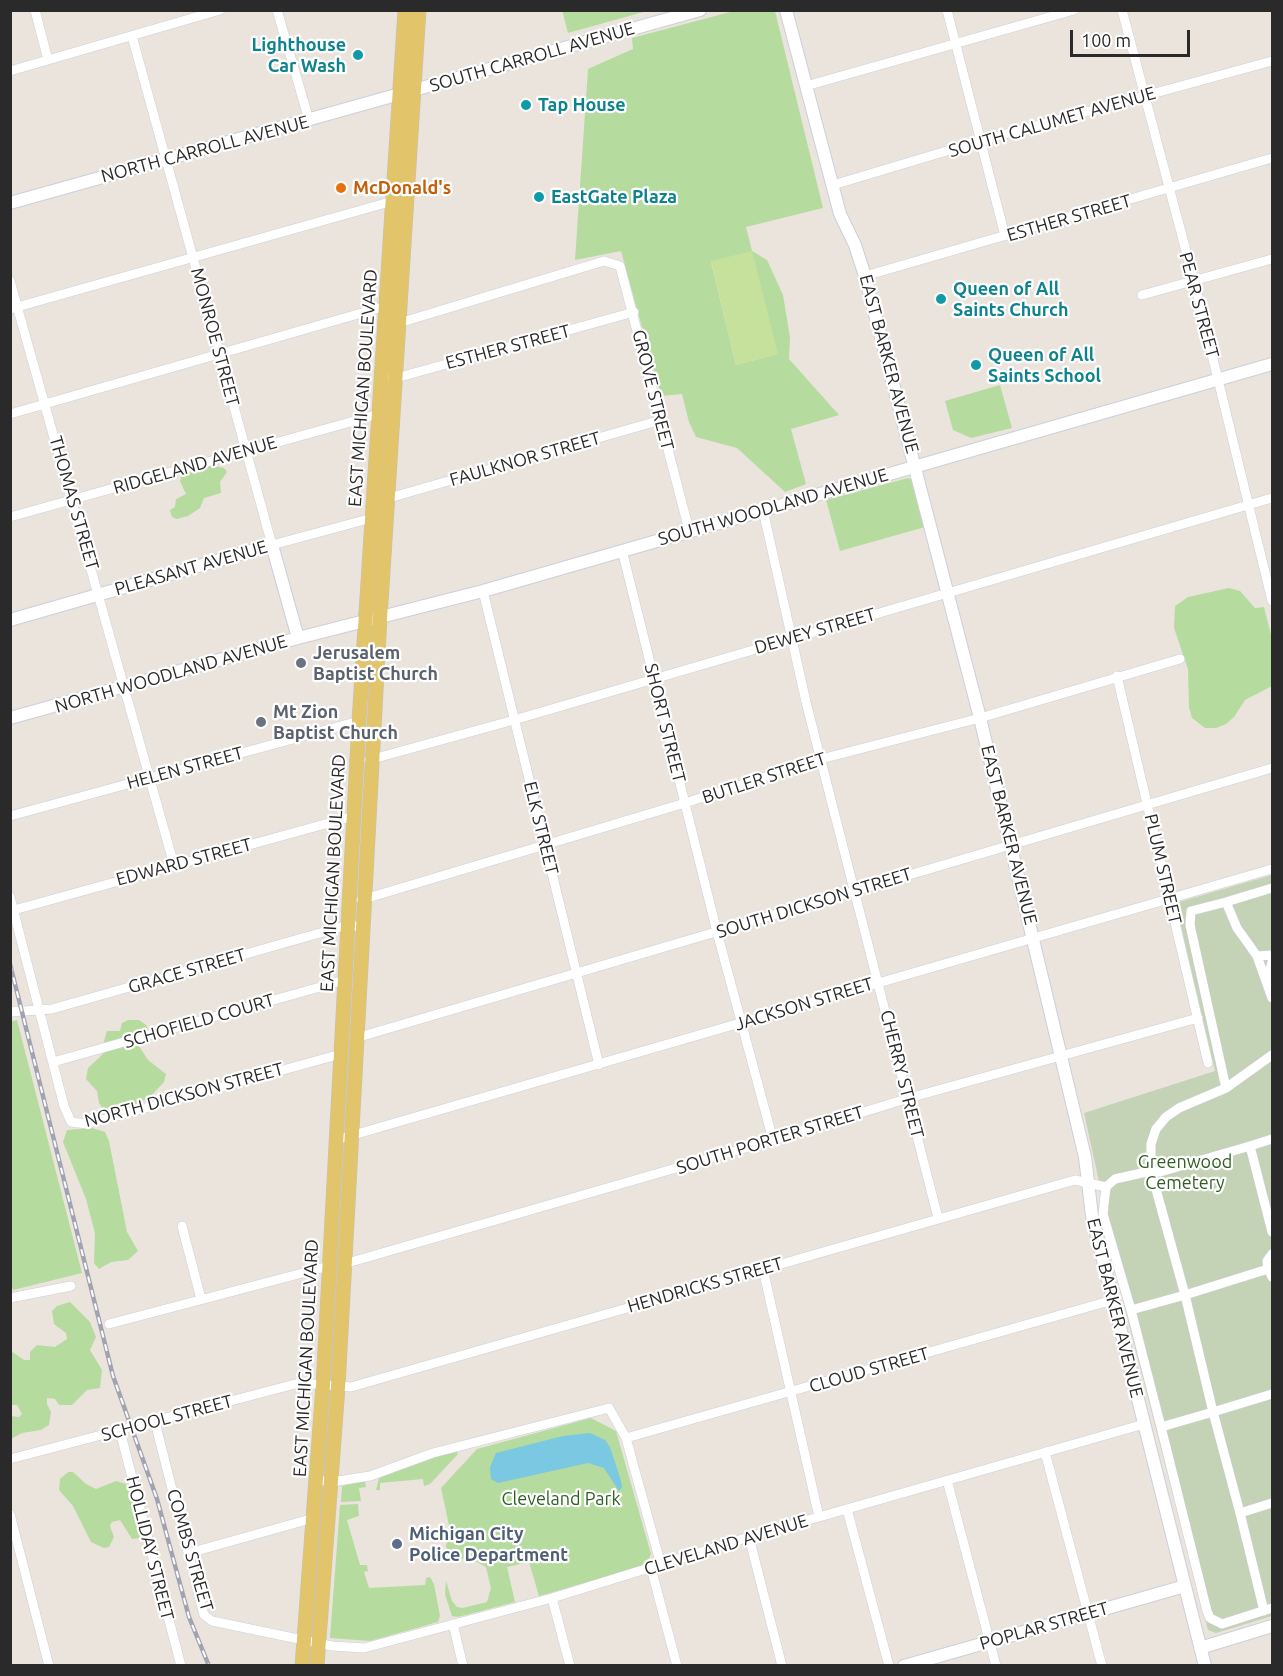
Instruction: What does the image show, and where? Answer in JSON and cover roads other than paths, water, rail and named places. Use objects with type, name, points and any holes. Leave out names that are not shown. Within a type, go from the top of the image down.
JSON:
[{"type":"main road","name":"EAST MICHIGAN BOULEVARD","points":[[302,1665],[312,1641],[324,1481],[338,1387],[362,927],[357,900],[354,816],[359,721],[389,498],[389,378],[386,306],[405,10]]},
{"type":"main road","name":"EAST MICHIGAN BOULEVARD","points":[[317,1665],[312,1641],[314,1518],[324,1481],[323,1385],[348,925],[357,900],[372,760],[372,518],[379,414],[389,378],[399,323],[419,10]]},
{"type":"street","points":[[35,10],[48,60]]},
{"type":"street","points":[[10,71],[220,10]]},
{"type":"street","points":[[277,10],[309,120]]},
{"type":"street","name":"SOUTH CARROLL AVENUE","points":[[399,94],[699,10]]},
{"type":"street","name":"EAST BARKER AVENUE","points":[[786,10],[840,214],[855,245],[865,276],[980,718],[1085,1156],[1092,1216],[1205,1665]]},
{"type":"street","points":[[947,10],[1005,236]]},
{"type":"street","points":[[806,86],[1074,10]]},
{"type":"street","name":"PEAR STREET","points":[[1122,10],[1194,281],[1272,601]]},
{"type":"street","name":"MONROE STREET","points":[[132,36],[298,638]]},
{"type":"street","name":"SOUTH CALUMET AVENUE","points":[[833,185],[980,141],[1272,61]]},
{"type":"street","name":"NORTH CARROLL AVENUE","points":[[10,203],[399,94]]},
{"type":"street","name":"ESTHER STREET","points":[[865,276],[1272,158]]},
{"type":"street","points":[[14,308],[393,201]]},
{"type":"street","points":[[1142,295],[1272,260]]},
{"type":"street","name":"GROVE STREET","points":[[399,323],[604,261],[620,266],[634,312],[689,530]]},
{"type":"street","name":"THOMAS STREET","points":[[10,281],[14,308],[46,404],[174,865]]},
{"type":"street","points":[[10,414],[386,306]]},
{"type":"street","name":"ESTHER STREET","points":[[389,378],[634,312]]},
{"type":"street","name":"SOUTH WOODLAND AVENUE","points":[[483,591],[1272,364]]},
{"type":"street","name":"RIDGELAND AVENUE","points":[[10,517],[379,414]]},
{"type":"street","name":"FAULKNOR STREET","points":[[389,498],[661,420]]},
{"type":"street","name":"DEWEY STREET","points":[[357,758],[372,760],[514,720],[1272,498]]},
{"type":"street","name":"CHERRY STREET","points":[[763,510],[821,759],[938,1218]]},
{"type":"street","name":"PLEASANT AVENUE","points":[[10,620],[372,518]]},
{"type":"street","name":"SHORT STREET","points":[[622,550],[717,932],[773,1140]]},
{"type":"street","name":"NORTH WOODLAND AVENUE","points":[[10,718],[298,638],[483,591]]},
{"type":"street","name":"ELK STREET","points":[[483,591],[599,1065]]},
{"type":"street","name":"BUTLER STREET","points":[[357,900],[685,804],[821,759],[980,718],[1180,659]]},
{"type":"street","name":"PLUM STREET","points":[[1117,676],[1208,1063]]},
{"type":"street","name":"HELEN STREET","points":[[10,816],[359,721]]},
{"type":"street","name":"SOUTH DICKSON STREET","points":[[356,1038],[1272,768]]},
{"type":"street","name":"EDWARD STREET","points":[[14,910],[354,816]]},
{"type":"street","name":"JACKSON STREET","points":[[336,1140],[1272,869]]},
{"type":"street","points":[[1226,1088],[1189,916],[1191,911],[1272,888]]},
{"type":"street","points":[[10,897],[40,1010]]},
{"type":"street","points":[[1226,902],[1237,928],[1257,956],[1268,981],[1272,998]]},
{"type":"street","name":"GRACE STREET","points":[[10,1012],[52,1009],[348,925],[362,927]]},
{"type":"street","points":[[1257,956],[1272,955]]},
{"type":"street","points":[[1268,981],[1272,962]]},
{"type":"street","name":"SCHOFIELD COURT","points":[[53,1062],[345,980]]},
{"type":"street","name":"NORTH DICKSON STREET","points":[[40,1010],[67,1115],[70,1122],[78,1124],[341,1053]]},
{"type":"street","name":"SOUTH PORTER STREET","points":[[344,1264],[773,1140],[909,1098],[1198,1018]]},
{"type":"street","points":[[1272,1055],[1226,1088],[1166,1116],[1156,1129],[1151,1144],[1151,1171],[1240,1514],[1268,1610],[1222,1624],[1210,1618],[1131,1310],[1103,1214],[1106,1187],[1115,1179],[1151,1171],[1160,1172],[1272,1139]]},
{"type":"street","points":[[1250,1146],[1272,1232]]},
{"type":"street","name":"HENDRICKS STREET","points":[[323,1385],[351,1387],[1075,1180],[1106,1187]]},
{"type":"street","points":[[182,1226],[201,1299]]},
{"type":"street","points":[[1131,1310],[1270,1273],[1268,1261],[1272,1254]]},
{"type":"street","points":[[109,1324],[329,1266]]},
{"type":"street","points":[[763,1269],[819,1517]]},
{"type":"street","points":[[10,1298],[71,1286]]},
{"type":"street","name":"CLOUD STREET","points":[[626,1438],[792,1393],[1113,1300]]},
{"type":"street","name":"SCHOOL STREET","points":[[10,1459],[299,1383],[323,1385]]},
{"type":"street","points":[[1161,1427],[1272,1394]]},
{"type":"street","points":[[324,1481],[370,1476],[433,1453],[609,1408],[626,1438],[661,1565]]},
{"type":"street","name":"COMBS STREET","points":[[155,1422],[204,1615],[208,1618],[312,1641]]},
{"type":"street","name":"CLEVELAND AVENUE","points":[[312,1641],[337,1647],[364,1648],[552,1598],[749,1537],[1144,1424]]},
{"type":"street","name":"HOLLIDAY STREET","points":[[120,1431],[181,1665]]},
{"type":"street","points":[[1045,1452],[1102,1665]]},
{"type":"street","points":[[947,1480],[996,1665]]},
{"type":"street","points":[[1240,1514],[1272,1503]]},
{"type":"street","points":[[847,1509],[889,1665]]},
{"type":"street","points":[[10,1514],[49,1665]]},
{"type":"street","points":[[189,1553],[314,1518]]},
{"type":"street","points":[[749,1537],[782,1665]]},
{"type":"street","points":[[651,1568],[677,1665]]},
{"type":"street","name":"POPLAR STREET","points":[[904,1665],[1185,1586]]},
{"type":"street","points":[[552,1598],[570,1665]]},
{"type":"street","points":[[453,1624],[463,1665]]},
{"type":"street","points":[[1200,1648],[1272,1626]]},
{"type":"water","points":[[590,1433],[605,1440],[610,1447],[621,1481],[622,1487],[619,1491],[604,1468],[588,1463],[498,1483],[491,1479],[490,1467],[496,1453],[563,1436]]},
{"type":"railway","points":[[10,964],[113,1376],[157,1499],[189,1617],[209,1666]]},
{"type":"place","name":"Lighthouse Car Wash","points":[[358,55]]},
{"type":"place","name":"Tap House","points":[[526,105]]},
{"type":"place","name":"McDonald's","points":[[341,188]]},
{"type":"place","name":"EastGate Plaza","points":[[539,197]]},
{"type":"place","name":"Queen of All Saints Church","points":[[941,299]]},
{"type":"place","name":"Queen of All Saints School","points":[[976,365]]},
{"type":"place","name":"Jerusalem Baptist Church","points":[[301,663]]},
{"type":"place","name":"Mt Zion Baptist Church","points":[[261,722]]},
{"type":"place","name":"Michigan City Police Department","points":[[397,1544]]},
{"type":"park label","name":"Greenwood Cemetery","points":[[1185,1172]]},
{"type":"park label","name":"Cleveland Park","points":[[561,1499]]}]
